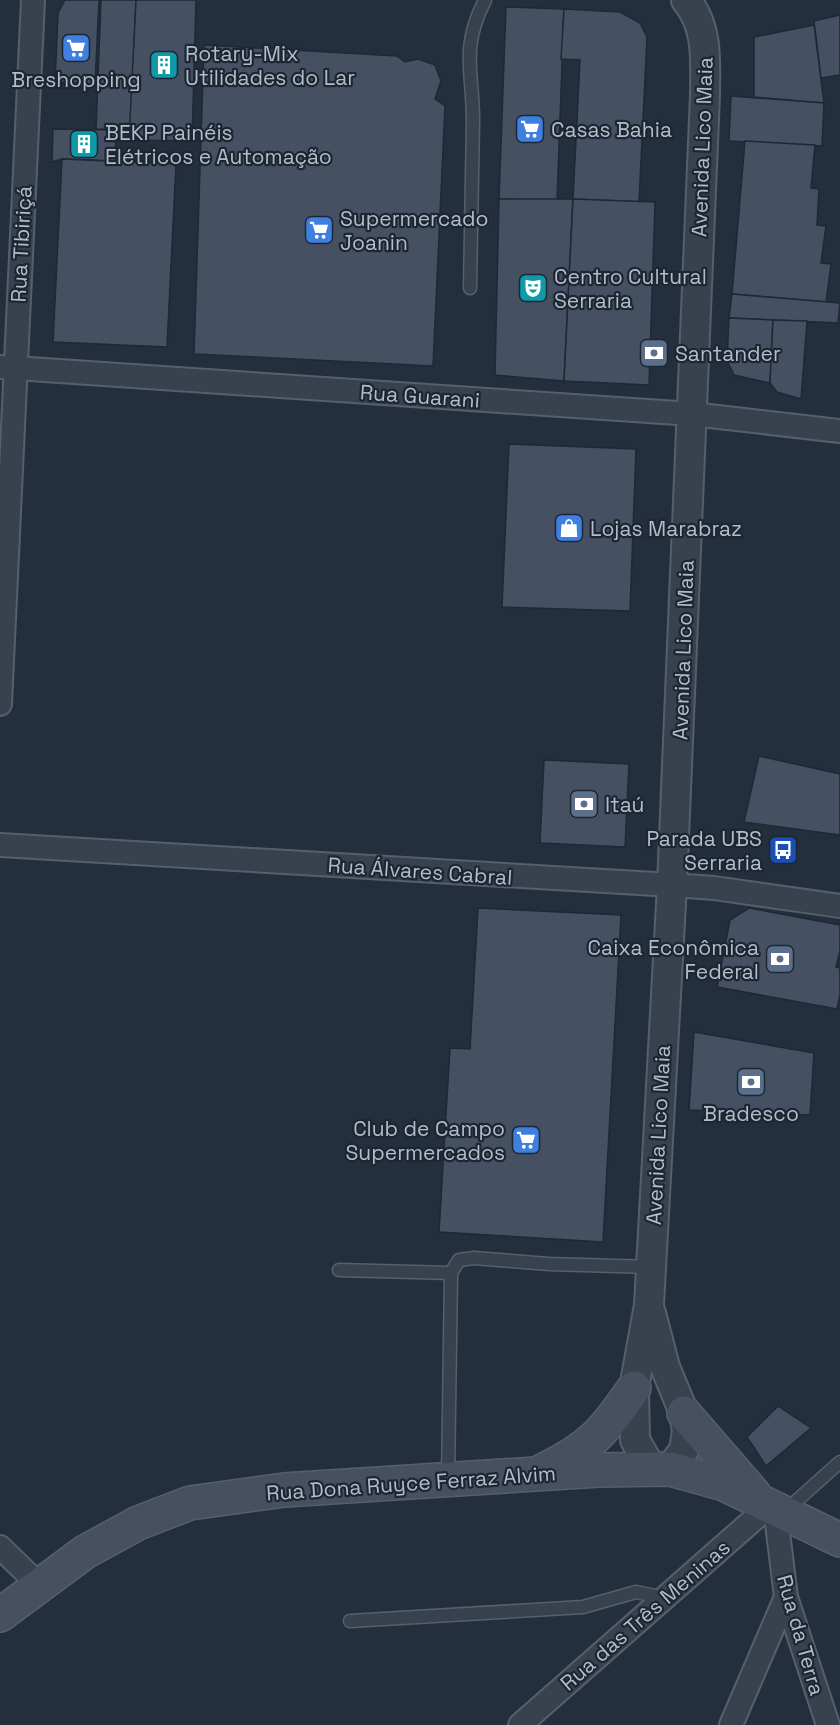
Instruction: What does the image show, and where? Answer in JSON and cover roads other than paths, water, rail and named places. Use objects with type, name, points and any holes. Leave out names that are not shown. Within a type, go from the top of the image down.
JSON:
[{"type":"main road","points":[[534,1475],[588,1446],[607,1426],[634,1388]]},
{"type":"main road","points":[[684,1413],[772,1507]]},
{"type":"main road","name":"Rua Dona Ruyce Ferraz Alvim","points":[[0,1616],[85,1552],[138,1523],[190,1503],[284,1490],[660,1468],[709,1479],[840,1540]]},
{"type":"street","name":"Rua Tibiriçá","points":[[0,704],[8,367],[33,0]]},
{"type":"street","name":"Avenida Lico Maia","points":[[649,1305],[665,1366],[684,1413],[687,1443],[660,1468],[635,1440],[634,1388],[649,1305],[672,885],[705,95],[705,36],[697,14],[686,0]]},
{"type":"street","name":"Rua Guarani","points":[[8,367],[692,414],[840,431]]},
{"type":"street","name":"Rua Álvares Cabral","points":[[0,845],[714,888],[840,906]]},
{"type":"street","name":"Rua da Terra","points":[[772,1507],[786,1597],[828,1725]]},
{"type":"street","name":"Rua das Três Meninas","points":[[520,1725],[772,1507]]},
{"type":"street","points":[[0,1547],[39,1585]]},
{"type":"street","points":[[731,1725],[786,1597]]},
{"type":"lane","points":[[470,288],[473,117],[468,53],[472,27],[485,0]]},
{"type":"lane","points":[[448,1480],[451,1273],[459,1260],[474,1258],[549,1264],[651,1267]]},
{"type":"lane","points":[[339,1270],[451,1273]]},
{"type":"lane","points":[[772,1507],[840,1462]]},
{"type":"lane","points":[[350,1621],[583,1607],[636,1592],[665,1598]]},
{"type":"place","name":"Breshopping","points":[[76,48]]},
{"type":"place","name":"Rotary-Mix Utilidades do Lar","points":[[164,65]]},
{"type":"place","name":"Casas Bahia","points":[[530,129]]},
{"type":"place","name":"BEKP Painéis Elétricos e Automação","points":[[84,144]]},
{"type":"place","name":"Supermercado Joanin","points":[[319,230]]},
{"type":"place","name":"Centro Cultural Serraria","points":[[533,288]]},
{"type":"place","name":"Santander","points":[[654,353]]},
{"type":"place","name":"Lojas Marabraz","points":[[569,528]]},
{"type":"place","name":"Itaú","points":[[584,804]]},
{"type":"place","name":"Parada UBS Serraria","points":[[783,850]]},
{"type":"place","name":"Caixa Econômica Federal","points":[[780,959]]},
{"type":"place","name":"Bradesco","points":[[751,1082]]},
{"type":"place","name":"Club de Campo Supermercados","points":[[526,1140]]}]
